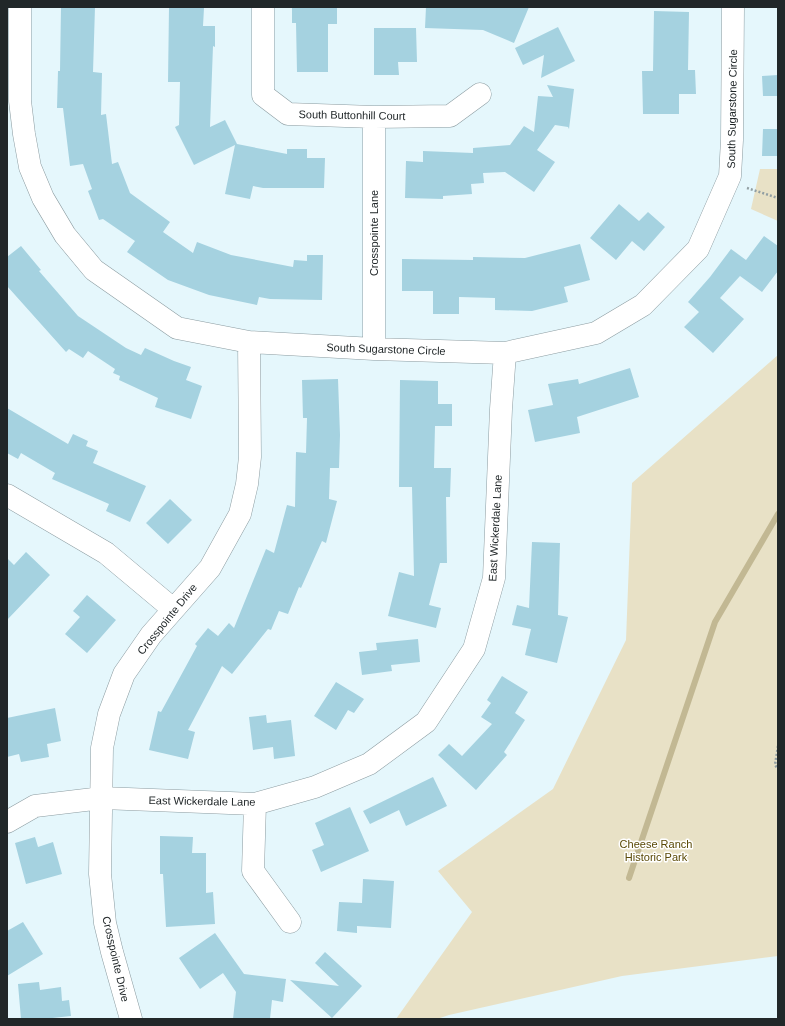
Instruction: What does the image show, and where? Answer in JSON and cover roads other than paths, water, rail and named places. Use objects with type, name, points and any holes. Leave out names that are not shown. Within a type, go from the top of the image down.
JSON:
[{"type":"street","name":"South Sugarstone Circle","points":[[20,7],[20,101],[30,167],[43,198],[65,235],[94,270],[177,328],[249,342],[374,349],[505,353],[596,333],[643,305],[698,249],[730,176],[732,140],[733,7]]},
{"type":"street","name":"South Buttonhill Court","points":[[263,7],[263,95],[288,114],[374,118],[450,116],[480,94]]},
{"type":"street","name":"Crosspointe Lane","points":[[374,118],[374,349]]},
{"type":"street","name":"Crosspointe Drive","points":[[131,1019],[105,923],[100,874],[102,748],[109,714],[124,674],[151,635],[210,568],[240,514],[247,484],[250,457],[249,342]]},
{"type":"street","name":"East Wickerdale Lane","points":[[7,822],[35,806],[102,798],[255,804],[315,787],[369,764],[426,722],[474,649],[494,578],[501,409],[505,353]]},
{"type":"street","points":[[7,495],[106,553],[173,609]]},
{"type":"street","points":[[255,804],[253,871],[290,922]]},
{"type":"waterway","points":[[629,878],[715,622],[778,514]]},
{"type":"park label","name":"Cheese Ranch Historic Park","points":[[656,850]]}]
